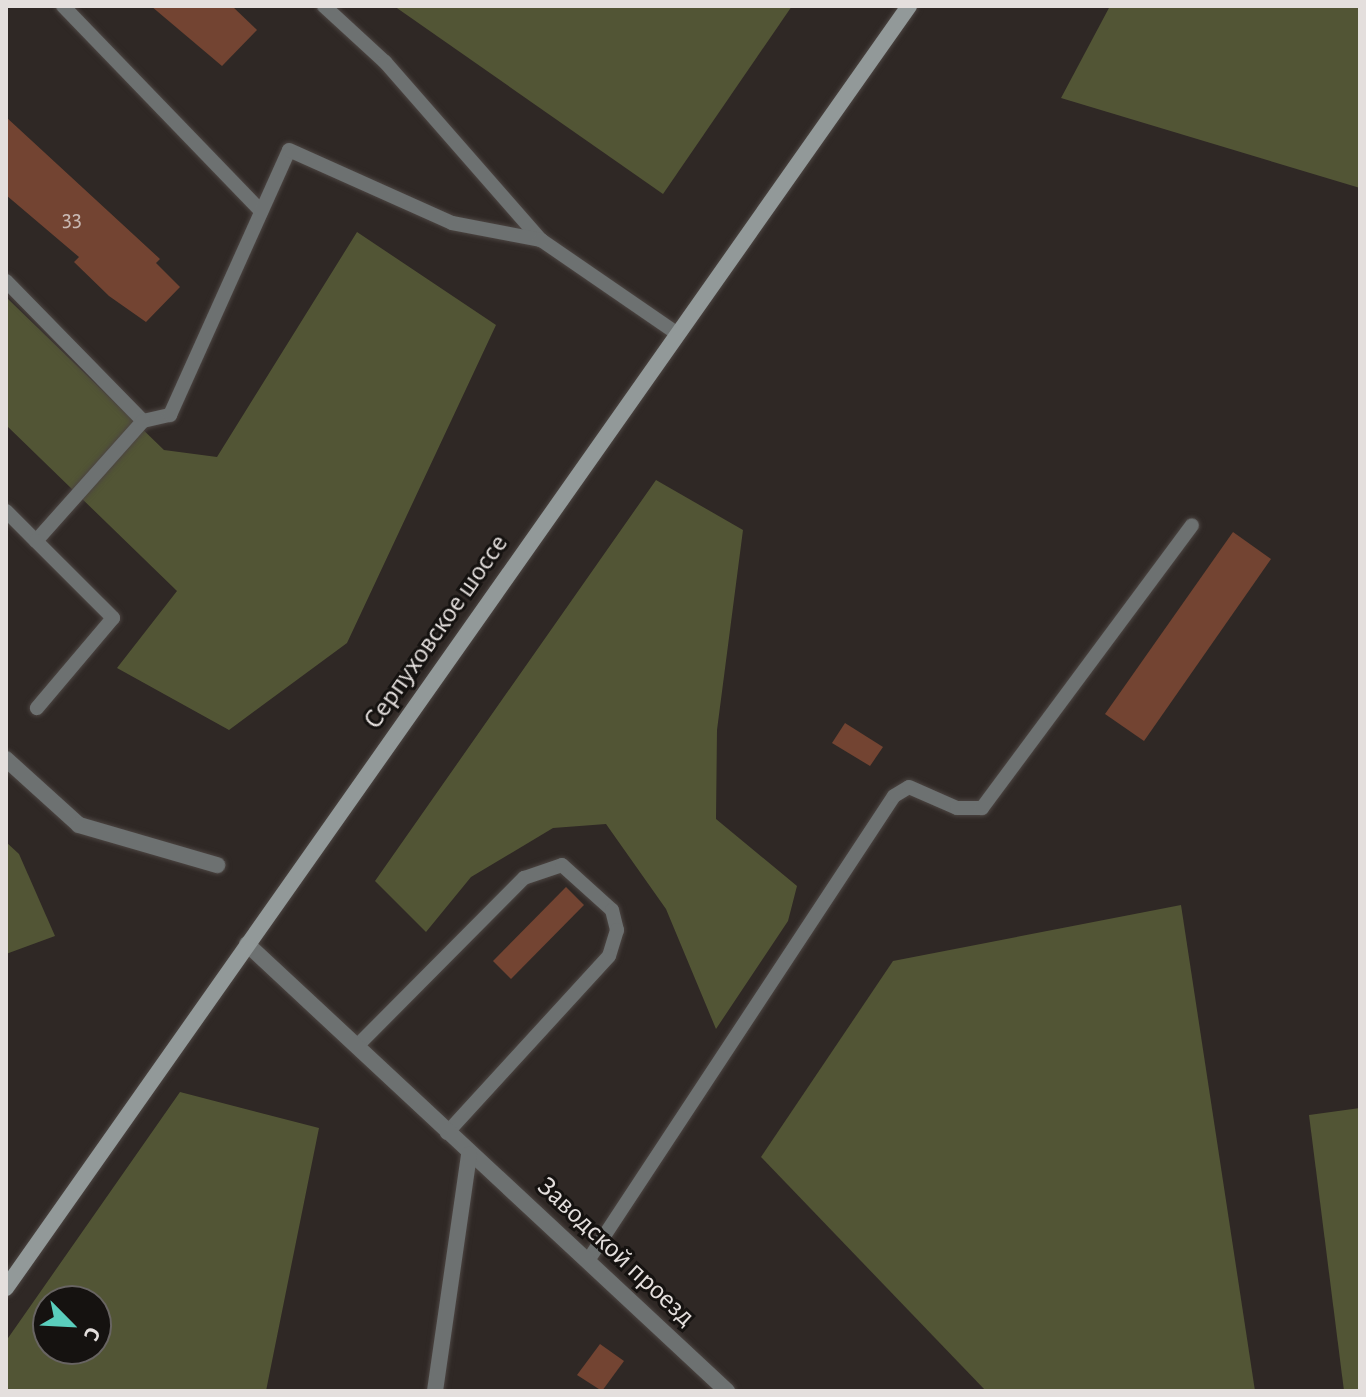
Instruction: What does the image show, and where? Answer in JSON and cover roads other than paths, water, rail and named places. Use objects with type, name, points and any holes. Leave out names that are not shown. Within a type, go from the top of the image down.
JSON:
[{"type":"main road","name":"Серпуховское шоссе","points":[[6,1288],[909,6]]},
{"type":"street","points":[[6,759],[79,825],[217,865]]},
{"type":"street","name":"Заводской проезд","points":[[247,944],[469,1154],[589,1259],[727,1391]]},
{"type":"street","points":[[435,1391],[469,1154]]},
{"type":"lane","points":[[63,6],[261,211]]},
{"type":"lane","points":[[324,6],[385,62],[541,240],[678,334]]},
{"type":"lane","points":[[36,541],[143,421],[170,415],[289,150],[452,223],[541,240]]},
{"type":"lane","points":[[6,281],[143,421]]},
{"type":"lane","points":[[6,511],[113,618],[37,708]]},
{"type":"lane","points":[[589,1259],[894,796],[909,787],[957,808],[982,808],[1192,525]]},
{"type":"lane","points":[[357,1046],[524,878],[562,865],[612,910],[617,930],[609,956],[447,1133]]}]
